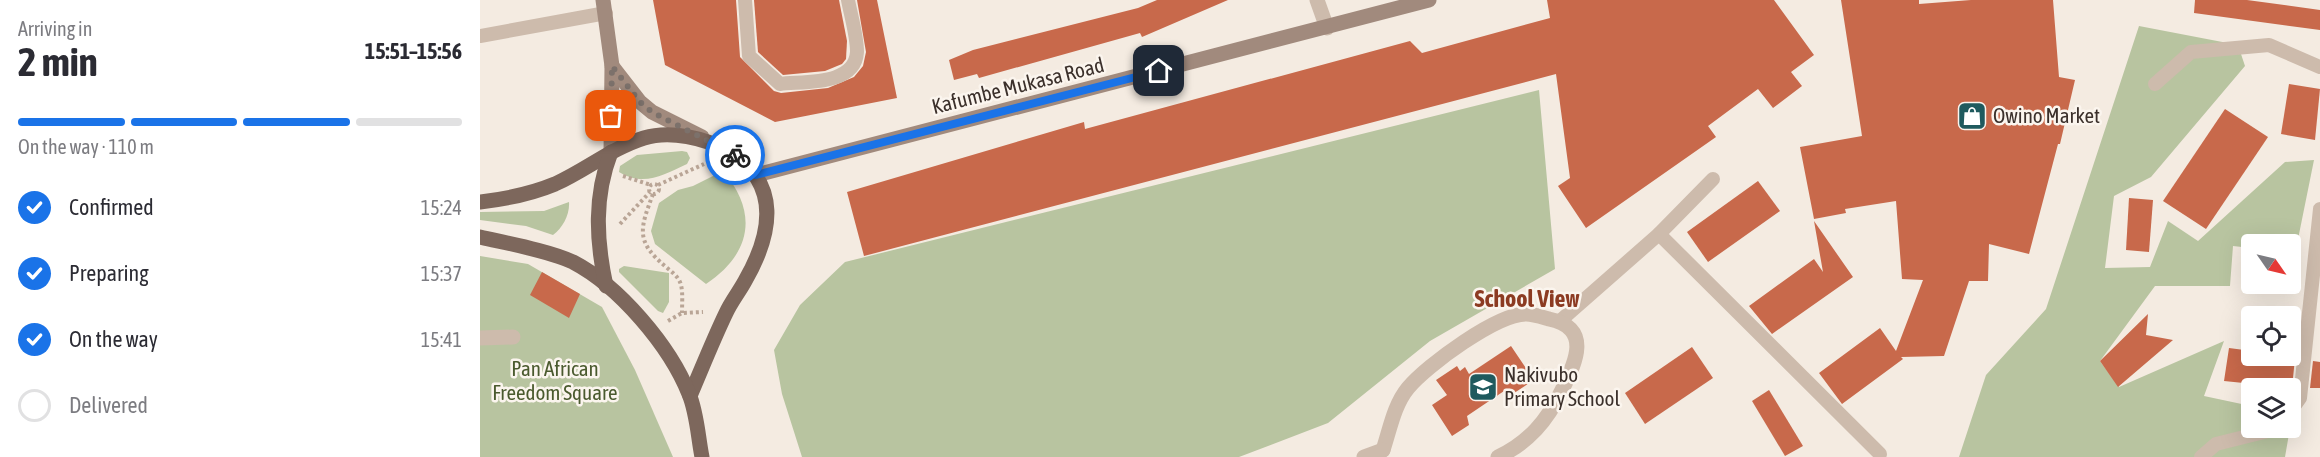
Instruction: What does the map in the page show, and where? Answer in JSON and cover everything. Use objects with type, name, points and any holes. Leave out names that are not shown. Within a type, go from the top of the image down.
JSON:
[{"type":"main road","points":[[480,202],[514,198],[556,183],[611,152],[647,137],[669,135],[713,143],[742,160],[756,175],[768,201],[767,226],[759,253],[724,317],[690,396]]},
{"type":"main road","points":[[606,286],[598,246],[604,170],[611,152]]},
{"type":"main road","points":[[480,237],[571,261],[606,286],[668,352],[690,396],[702,457]]},
{"type":"street","points":[[1317,0],[1327,28]]},
{"type":"street","name":"Kafumbe Mukasa Road","points":[[756,175],[1429,0]]},
{"type":"street","points":[[605,7],[612,66],[611,152]]},
{"type":"street","points":[[612,66],[640,102],[652,112],[713,143]]},
{"type":"street","points":[[1364,457],[1387,454],[1398,404],[1409,387],[1433,364],[1482,330],[1526,314],[1560,321],[1578,340],[1575,365],[1538,430],[1516,448],[1498,457]]},
{"type":"street","points":[[480,338],[513,338]]},
{"type":"lane","points":[[745,0],[749,56],[780,84],[838,78],[850,69],[857,53],[848,0]]},
{"type":"lane","points":[[480,36],[605,7]]},
{"type":"lane","points":[[2155,84],[2191,52],[2269,45],[2320,67]]},
{"type":"lane","points":[[1560,321],[1659,234],[1713,179]]},
{"type":"lane","points":[[2301,389],[2320,209]]},
{"type":"lane","points":[[1659,234],[1880,454]]},
{"type":"lane","points":[[2201,457],[2216,444],[2241,438]]},
{"type":"path","points":[[682,313],[681,285],[678,277],[649,253],[642,241],[643,225],[652,193],[651,185],[658,185],[729,152]]},
{"type":"path","points":[[598,246],[652,193],[658,192],[658,185]]},
{"type":"path","points":[[650,331],[682,313],[709,312],[724,317]]},
{"type":"green space","points":[[2139,26],[2238,45],[2245,66],[2151,177],[2114,196],[2105,268],[2150,267],[2168,221],[2198,241],[2285,162],[2314,160],[2299,234],[2241,234],[2241,247],[2233,246],[2230,286],[2155,286],[2100,361],[2119,387],[2224,341],[2204,396],[2241,404],[2241,438],[2288,438],[2285,457],[1959,457],[1986,375],[2046,309]]},
{"type":"green space","points":[[1539,90],[1555,269],[1430,341],[1328,423],[1239,457],[802,457],[782,394],[774,350],[800,305],[845,262]]},
{"type":"green space","points":[[687,152],[690,158],[687,164],[653,178],[637,179],[619,172],[620,166],[637,155]]},
{"type":"green space","points":[[723,171],[742,202],[745,232],[741,246],[733,260],[706,284],[655,244],[651,231],[659,203],[678,190],[693,186]]},
{"type":"green space","points":[[569,202],[565,220],[553,235],[526,226],[480,220],[480,212],[544,211]]},
{"type":"green space","name":"Pan African Freedom Square","points":[[480,256],[528,264],[602,307],[635,370],[673,457],[480,457]]},
{"type":"green space","points":[[624,266],[669,273],[669,302],[663,313],[658,311],[619,272],[619,269]]},
{"type":"building","points":[[653,0],[736,0],[740,57],[774,91],[781,93],[828,88],[854,77],[863,66],[866,52],[857,0],[877,0],[897,98],[775,122],[665,65]]},
{"type":"building","points":[[754,0],[839,0],[847,41],[846,59],[842,64],[825,71],[783,75],[758,52]]},
{"type":"building","points":[[1157,0],[1228,0],[1142,37],[1140,33],[979,78],[977,74],[954,80],[949,60],[973,50],[1138,8]]},
{"type":"building","points":[[1547,0],[1774,0],[1814,55],[1791,72],[1802,86],[1773,108],[1758,89],[1708,126],[1716,137],[1586,228],[1558,186],[1570,178],[1556,74],[864,256],[847,192],[1084,122],[1085,129],[1410,41],[1422,53],[1550,18]]},
{"type":"building","name":"Owino Market","points":[[1841,0],[1919,0],[1919,4],[1971,0],[2053,0],[2059,77],[2075,80],[2060,144],[2058,144],[2029,254],[1989,244],[1988,281],[1969,281],[1944,356],[1901,357],[1903,359],[1842,404],[1819,373],[1880,328],[1896,351],[1923,280],[1902,279],[1896,201],[1845,209],[1846,213],[1814,219],[1800,147],[1862,136]]},
{"type":"building","points":[[2195,0],[2247,0],[2320,10],[2320,30],[2194,13]]},
{"type":"building","points":[[2289,84],[2320,89],[2315,140],[2281,134]]},
{"type":"building","points":[[2225,109],[2268,137],[2206,229],[2163,201]]},
{"type":"building","points":[[1758,181],[1780,211],[1708,262],[1687,232]]},
{"type":"building","points":[[2129,198],[2153,200],[2149,252],[2126,250]]},
{"type":"building","points":[[1814,221],[1853,277],[1772,334],[1749,306],[1814,259],[1823,272]]},
{"type":"building","points":[[542,272],[580,294],[569,318],[530,295]]},
{"type":"building","points":[[2148,314],[2146,335],[2173,340],[2118,387],[2100,361]]},
{"type":"building","points":[[1511,346],[1534,380],[1508,397],[1504,391],[1467,416],[1469,425],[1452,436],[1432,405],[1447,395],[1436,380],[1457,366],[1460,371],[1465,367],[1469,374]]},
{"type":"building","points":[[1692,347],[1713,378],[1645,424],[1625,393]]},
{"type":"building","points":[[2229,348],[2241,350],[2241,366],[2294,366],[2293,378],[2241,378],[2241,383],[2224,381]]},
{"type":"building","points":[[2313,361],[2320,362],[2320,388],[2310,388]]},
{"type":"building","points":[[1769,390],[1803,446],[1785,456],[1752,401]]},
{"type":"way so far","points":[[611,116],[612,66],[640,102],[652,112],[735,155]]},
{"type":"place","name":"Owino Market","points":[[1972,116]]},
{"type":"place","name":"Nakivubo Primary School","points":[[1483,387]]},
{"type":"district","name":"School View","points":[[1527,299]]},
{"type":"route","points":[[735,155],[756,175],[1159,71]]}]
